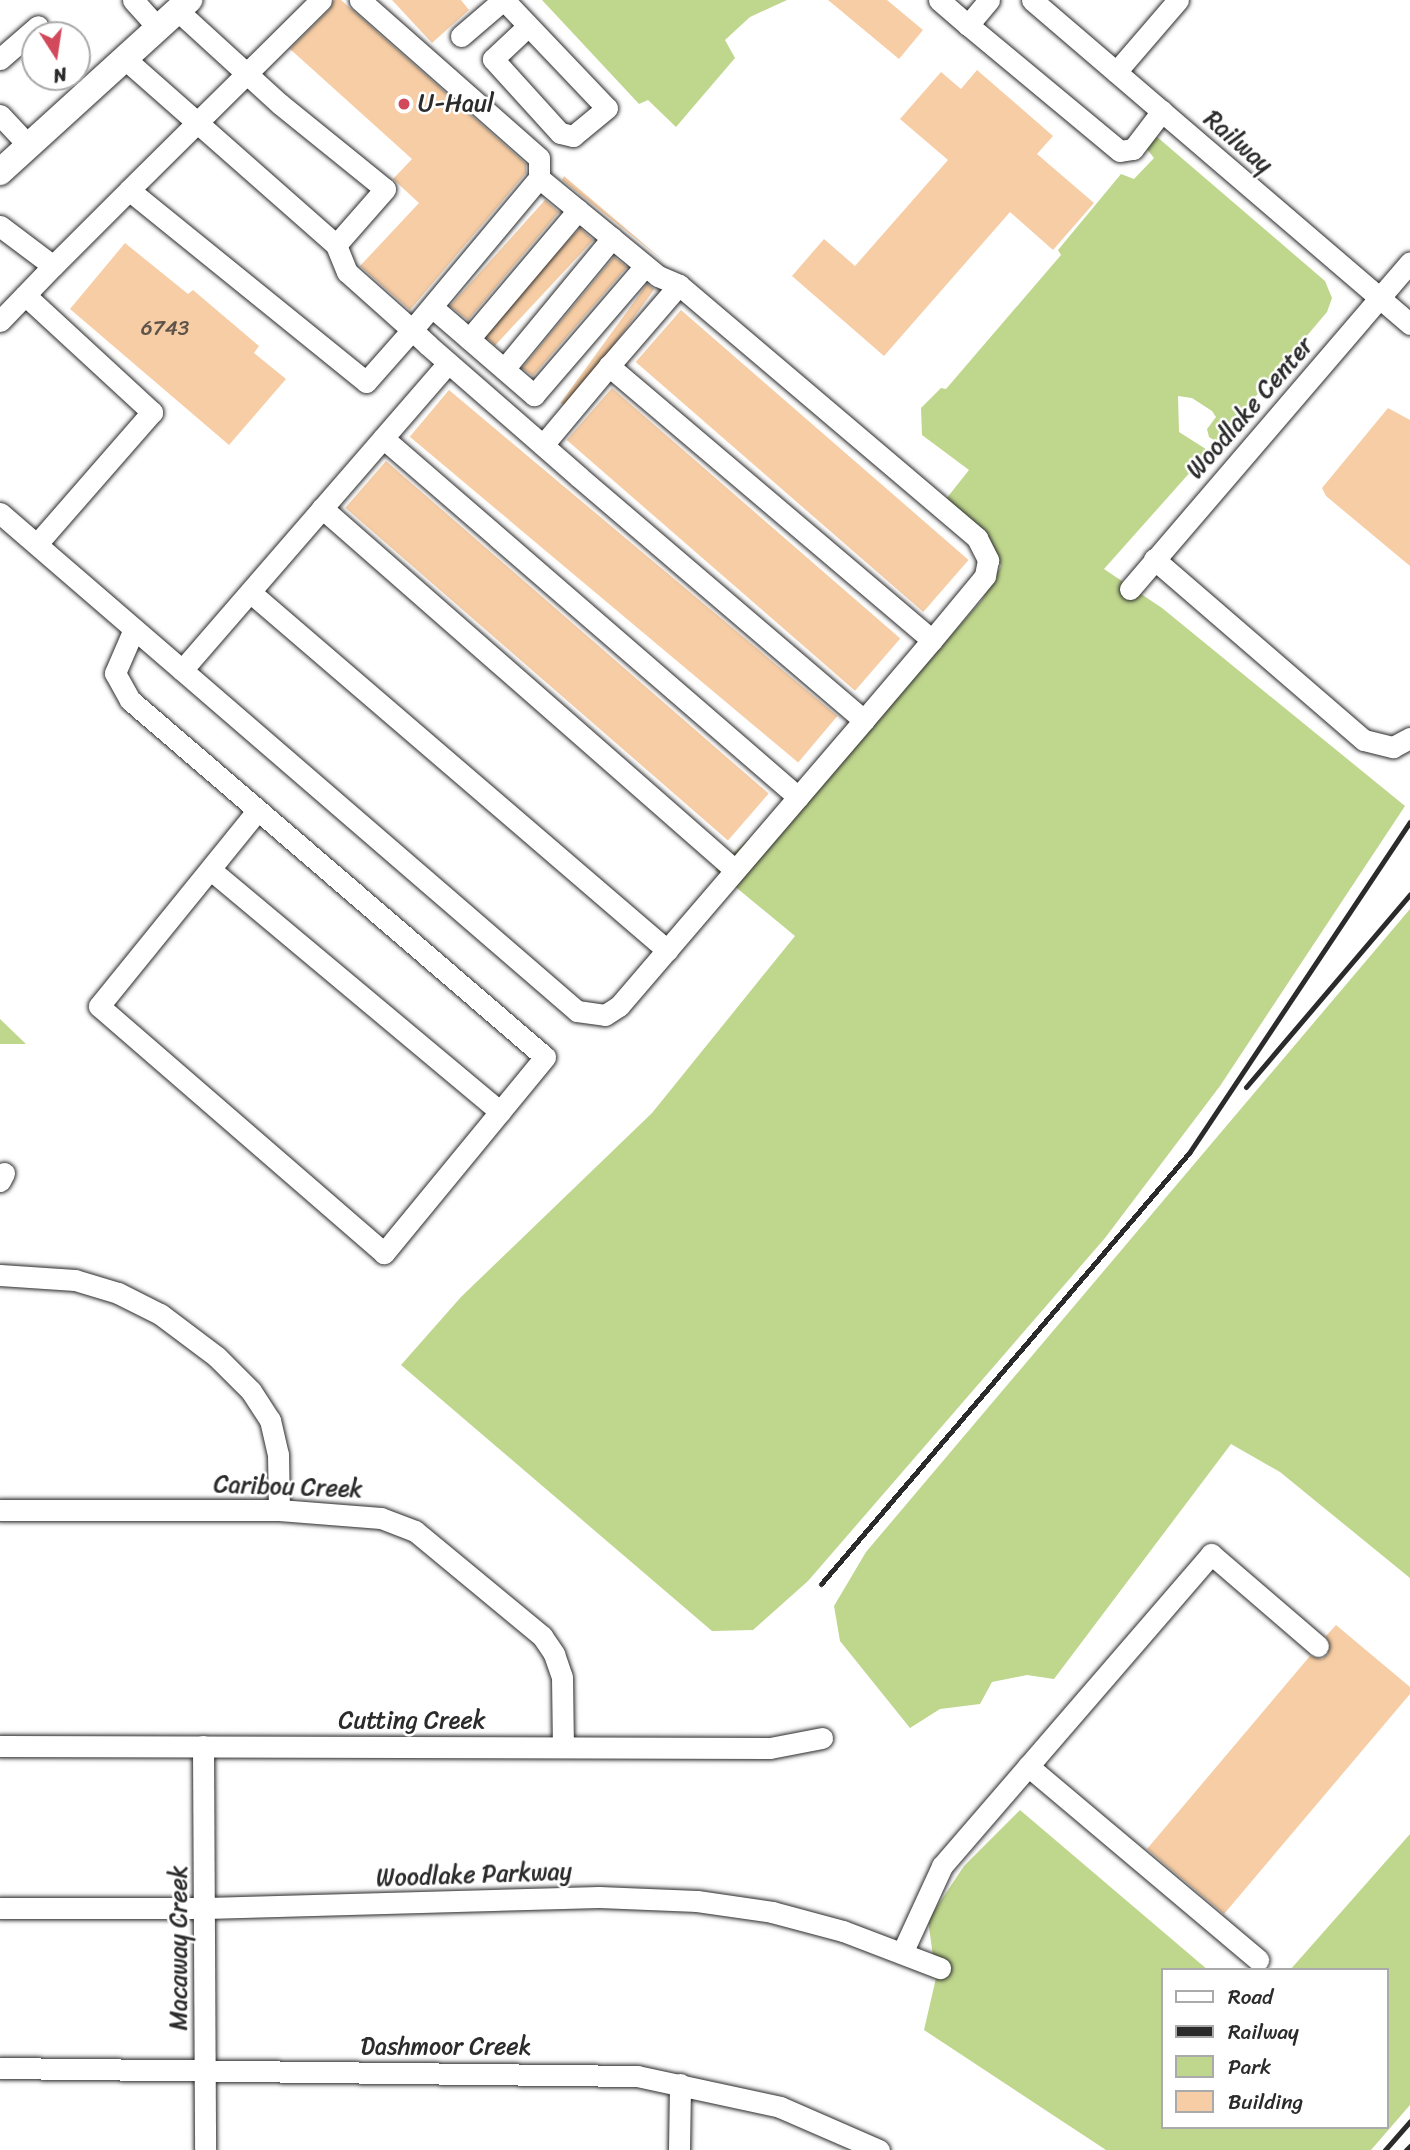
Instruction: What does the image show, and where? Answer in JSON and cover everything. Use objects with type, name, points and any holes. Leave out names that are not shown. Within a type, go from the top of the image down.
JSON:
[{"type":"main road","points":[[0,172],[175,13]]},
{"type":"street","points":[[133,0],[175,13],[384,190],[336,245]]},
{"type":"street","points":[[0,321],[321,0]]},
{"type":"street","points":[[130,190],[366,382],[539,178],[539,158],[360,0]]},
{"type":"street","points":[[461,36],[503,0],[607,108],[573,136],[560,133],[493,59],[528,26]]},
{"type":"street","points":[[939,0],[1120,151],[1133,149],[1162,111]]},
{"type":"street","points":[[968,25],[989,0]]},
{"type":"street","name":"Railway","points":[[1032,0],[1410,324]]},
{"type":"street","points":[[1116,72],[1178,0]]},
{"type":"street","points":[[0,59],[21,41]]},
{"type":"street","points":[[124,58],[199,121],[336,245],[347,272],[448,363],[863,720]]},
{"type":"street","points":[[0,115],[29,146]]},
{"type":"street","points":[[0,513],[577,1011],[605,1015],[612,1011],[932,640],[985,576],[988,560],[977,538],[679,285],[645,266],[539,178]]},
{"type":"street","points":[[469,339],[578,210]]},
{"type":"street","points":[[0,226],[53,266]]},
{"type":"street","points":[[504,369],[612,239]]},
{"type":"street","name":"Woodlake Center","points":[[1130,589],[1410,262]]},
{"type":"street","points":[[432,307],[534,395],[645,266]]},
{"type":"street","points":[[543,445],[679,285]]},
{"type":"street","points":[[24,295],[152,412],[37,544]]},
{"type":"street","points":[[182,670],[448,363]]},
{"type":"street","points":[[609,366],[932,640]]},
{"type":"street","points":[[383,438],[798,797]]},
{"type":"street","points":[[322,509],[735,870]]},
{"type":"street","points":[[1154,559],[1364,740],[1393,747],[1410,738]]},
{"type":"street","points":[[250,592],[667,950]]},
{"type":"street","points":[[134,629],[115,673],[130,700],[545,1058],[384,1253],[99,1006],[257,811]]},
{"type":"street","points":[[211,870],[500,1112]]},
{"type":"street","points":[[0,1275],[75,1280],[118,1293],[160,1314],[217,1357],[251,1391],[270,1420],[278,1454],[279,1510]]},
{"type":"street","name":"Caribou Creek","points":[[0,1510],[279,1510],[382,1518],[415,1531],[443,1549],[542,1636],[554,1654],[562,1677],[563,1747]]},
{"type":"street","points":[[902,1953],[942,1866],[1211,1554],[1318,1646]]},
{"type":"street","name":"Cutting Creek","points":[[0,1746],[770,1748],[822,1738]]},
{"type":"street","name":"Macaway Creek","points":[[203,1746],[206,1908],[205,2150]]},
{"type":"street","points":[[1028,1766],[1258,1960]]},
{"type":"street","name":"Woodlake Parkway","points":[[0,1908],[206,1908],[599,1896],[697,1901],[772,1912],[902,1953],[940,1968]]},
{"type":"street","name":"Dashmoor Creek","points":[[0,2068],[205,2073],[590,2073],[680,2084],[780,2107],[879,2150]]},
{"type":"street","points":[[679,2150],[680,2084]]},
{"type":"green space","points":[[542,0],[787,0],[750,17],[725,40],[735,58],[676,127],[648,100],[639,104]]},
{"type":"green space","points":[[1156,136],[1325,281],[1332,298],[1327,312],[1217,442],[1209,437],[1207,429],[1216,417],[1212,411],[1192,398],[1178,396],[1179,432],[1209,451],[1104,569],[1162,608],[1405,806],[1220,1086],[1105,1238],[808,1581],[753,1630],[712,1631],[401,1365],[461,1297],[652,1113],[795,936],[715,870],[873,725],[982,600],[1001,566],[986,532],[946,499],[969,470],[922,435],[921,408],[941,388],[946,389],[1061,255],[1058,250],[1121,174],[1134,179],[1154,158],[1146,148]]},
{"type":"green space","points":[[1410,909],[1410,1578],[1280,1472],[1231,1444],[1054,1679],[1027,1675],[992,1682],[980,1704],[940,1709],[910,1728],[840,1641],[834,1606],[866,1552]]},
{"type":"green space","points":[[0,1019],[26,1044],[0,1044]]},
{"type":"green space","points":[[1020,1810],[1206,1968],[1162,1968],[1162,2129],[1389,2129],[1389,1968],[1292,1968],[1410,1834],[1410,2105],[1371,2150],[1106,2150],[924,2030],[936,1978],[928,1920],[964,1866]]},
{"type":"building","name":"U-Haul","points":[[334,0],[341,0],[526,164],[526,173],[410,310],[360,266],[419,203],[393,179],[412,159],[290,49],[330,9]]},
{"type":"building","points":[[392,0],[461,0],[469,10],[432,43]]},
{"type":"building","points":[[828,0],[887,0],[923,30],[899,59]]},
{"type":"building","points":[[977,70],[1053,136],[1037,154],[1094,203],[1053,250],[1010,212],[884,356],[792,276],[824,239],[855,266],[948,160],[900,119],[941,72],[961,89]]},
{"type":"building","points":[[564,176],[665,262],[562,180]]},
{"type":"building","points":[[545,200],[559,212],[468,320],[450,306]]},
{"type":"building","points":[[580,228],[593,240],[495,346],[482,333]]},
{"type":"building","points":[[125,243],[188,294],[193,290],[259,346],[254,353],[286,379],[229,445],[70,309]]},
{"type":"building","points":[[614,257],[627,267],[533,376],[522,368]]},
{"type":"building","points":[[647,284],[654,289],[568,408],[561,403]]},
{"type":"building","points":[[681,310],[969,560],[923,612],[636,362]]},
{"type":"building","points":[[612,388],[900,639],[855,691],[567,440]]},
{"type":"building","points":[[449,390],[837,716],[798,763],[410,437]]},
{"type":"building","points":[[1388,408],[1410,420],[1410,566],[1326,496],[1322,488]]},
{"type":"building","points":[[386,461],[769,794],[728,840],[345,508]]},
{"type":"building","points":[[1336,1625],[1410,1687],[1410,1694],[1224,1914],[1147,1849],[1310,1656],[1322,1659],[1328,1654],[1326,1636]]},
{"type":"railway","points":[[821,1584],[1189,1153],[1410,822]]},
{"type":"railway","points":[[1246,1087],[1410,894]]},
{"type":"railway","points":[[1385,2150],[1410,2121]]},
{"type":"railway","points":[[1406,2150],[1410,2146]]},
{"type":"place","name":"U-Haul","points":[[404,104]]}]
